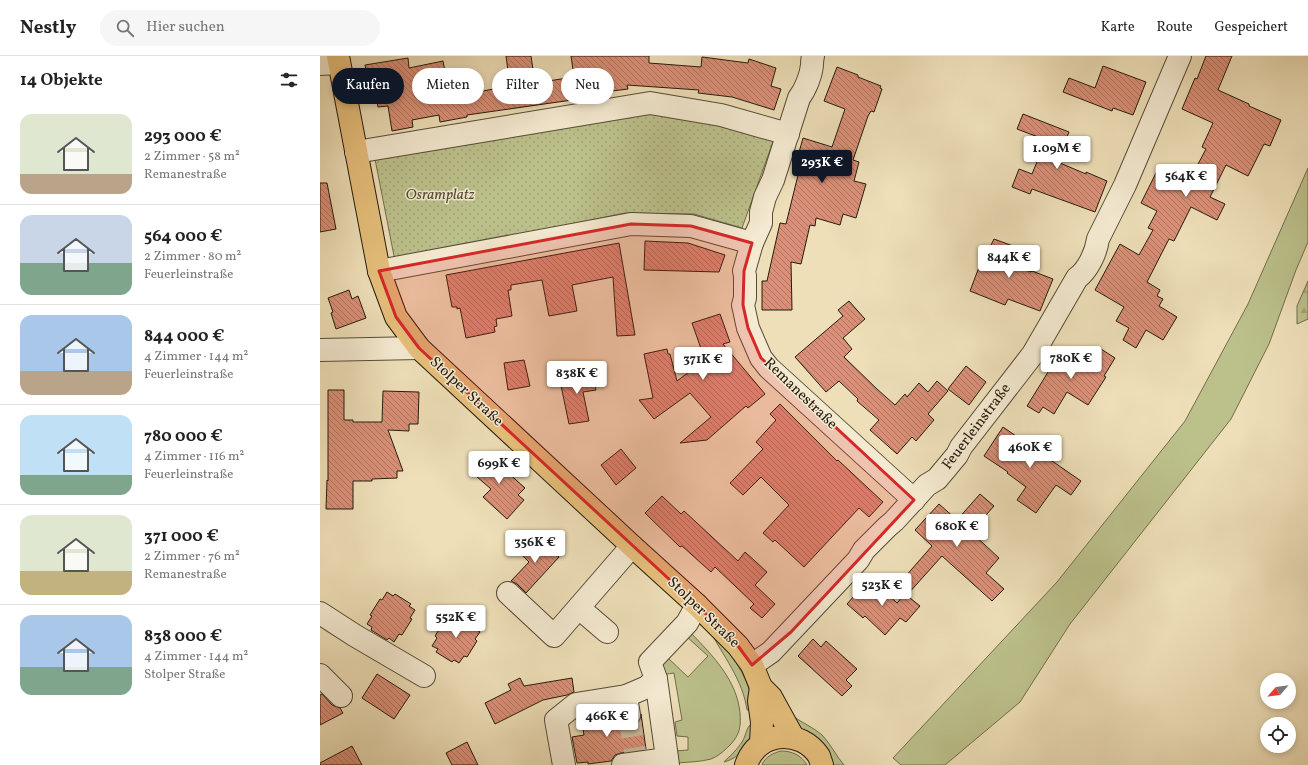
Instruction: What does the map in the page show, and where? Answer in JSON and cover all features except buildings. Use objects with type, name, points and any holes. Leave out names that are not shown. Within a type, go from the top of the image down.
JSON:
[{"type":"main road","name":"Stolper Straße","points":[[332,61],[356,152],[378,271],[396,317],[419,348],[697,605],[738,646],[752,665],[762,687],[771,697],[793,737]]},
{"type":"main road","points":[[761,744],[762,722],[759,701],[762,687]]},
{"type":"main road","points":[[745,764],[752,752],[761,744],[771,738],[782,736],[793,737],[807,744],[818,756],[822,765]]},
{"type":"street","name":"Remanestraße","points":[[813,56],[808,80],[803,93],[799,98],[773,180],[765,197],[761,212],[761,223],[752,243],[744,271],[745,298],[743,305],[748,328],[761,358],[769,368],[914,500]]},
{"type":"street","name":"Feuerleinstraße","points":[[752,665],[771,652],[791,632],[858,560],[864,550],[894,521],[927,485],[937,479],[957,455],[961,447],[1033,354],[1077,278],[1082,273],[1097,247],[1098,239],[1125,185],[1180,56]]},
{"type":"street","points":[[356,152],[650,103],[721,115],[788,134]]},
{"type":"street","points":[[378,271],[631,224],[691,226],[752,243]]},
{"type":"street","points":[[320,350],[419,348]]},
{"type":"street","points":[[508,593],[554,636],[632,546]]},
{"type":"street","points":[[648,762],[651,683],[650,662],[687,623],[697,605]]},
{"type":"street","points":[[579,608],[607,632]]},
{"type":"street","points":[[320,613],[354,635],[424,676]]},
{"type":"street","points":[[320,675],[341,696]]},
{"type":"street","points":[[564,765],[556,720],[576,704],[627,705],[651,683]]},
{"type":"highlighted area","points":[[631,224],[691,226],[752,243],[744,271],[743,305],[748,328],[761,358],[914,500],[791,632],[752,665],[738,646],[697,605],[419,348],[396,317],[379,271]]},
{"type":"green space","name":"Osramplatz","points":[[650,110],[715,117],[774,139],[742,228],[694,214],[625,213],[395,261],[374,154]]},
{"type":"green space","points":[[1308,168],[1308,242],[1296,270],[1269,344],[1231,419],[1070,624],[1020,702],[945,765],[901,765],[893,758],[1057,582],[1185,421],[1248,304]]},
{"type":"green space","points":[[1308,281],[1308,319],[1297,324],[1297,306]]},
{"type":"green space","points":[[709,629],[727,650],[742,672],[750,691],[752,710],[747,710],[745,699],[737,678]]},
{"type":"green space","points":[[691,633],[715,659],[729,679],[738,701],[740,726],[738,733],[731,744],[717,756],[703,761],[677,763],[675,751],[688,750],[688,737],[677,736],[675,722],[682,720],[674,673],[661,675],[663,660],[667,657],[688,677],[708,656],[687,637]]},
{"type":"green space","points":[[793,716],[822,735],[844,765],[834,765],[799,729]]},
{"type":"green space","points":[[751,724],[754,734],[745,747],[734,758],[724,762],[743,740]]},
{"type":"green space","points":[[781,751],[796,754],[807,765],[762,764],[770,755]]},
{"type":"tunnel","points":[[629,715],[636,758]]}]
